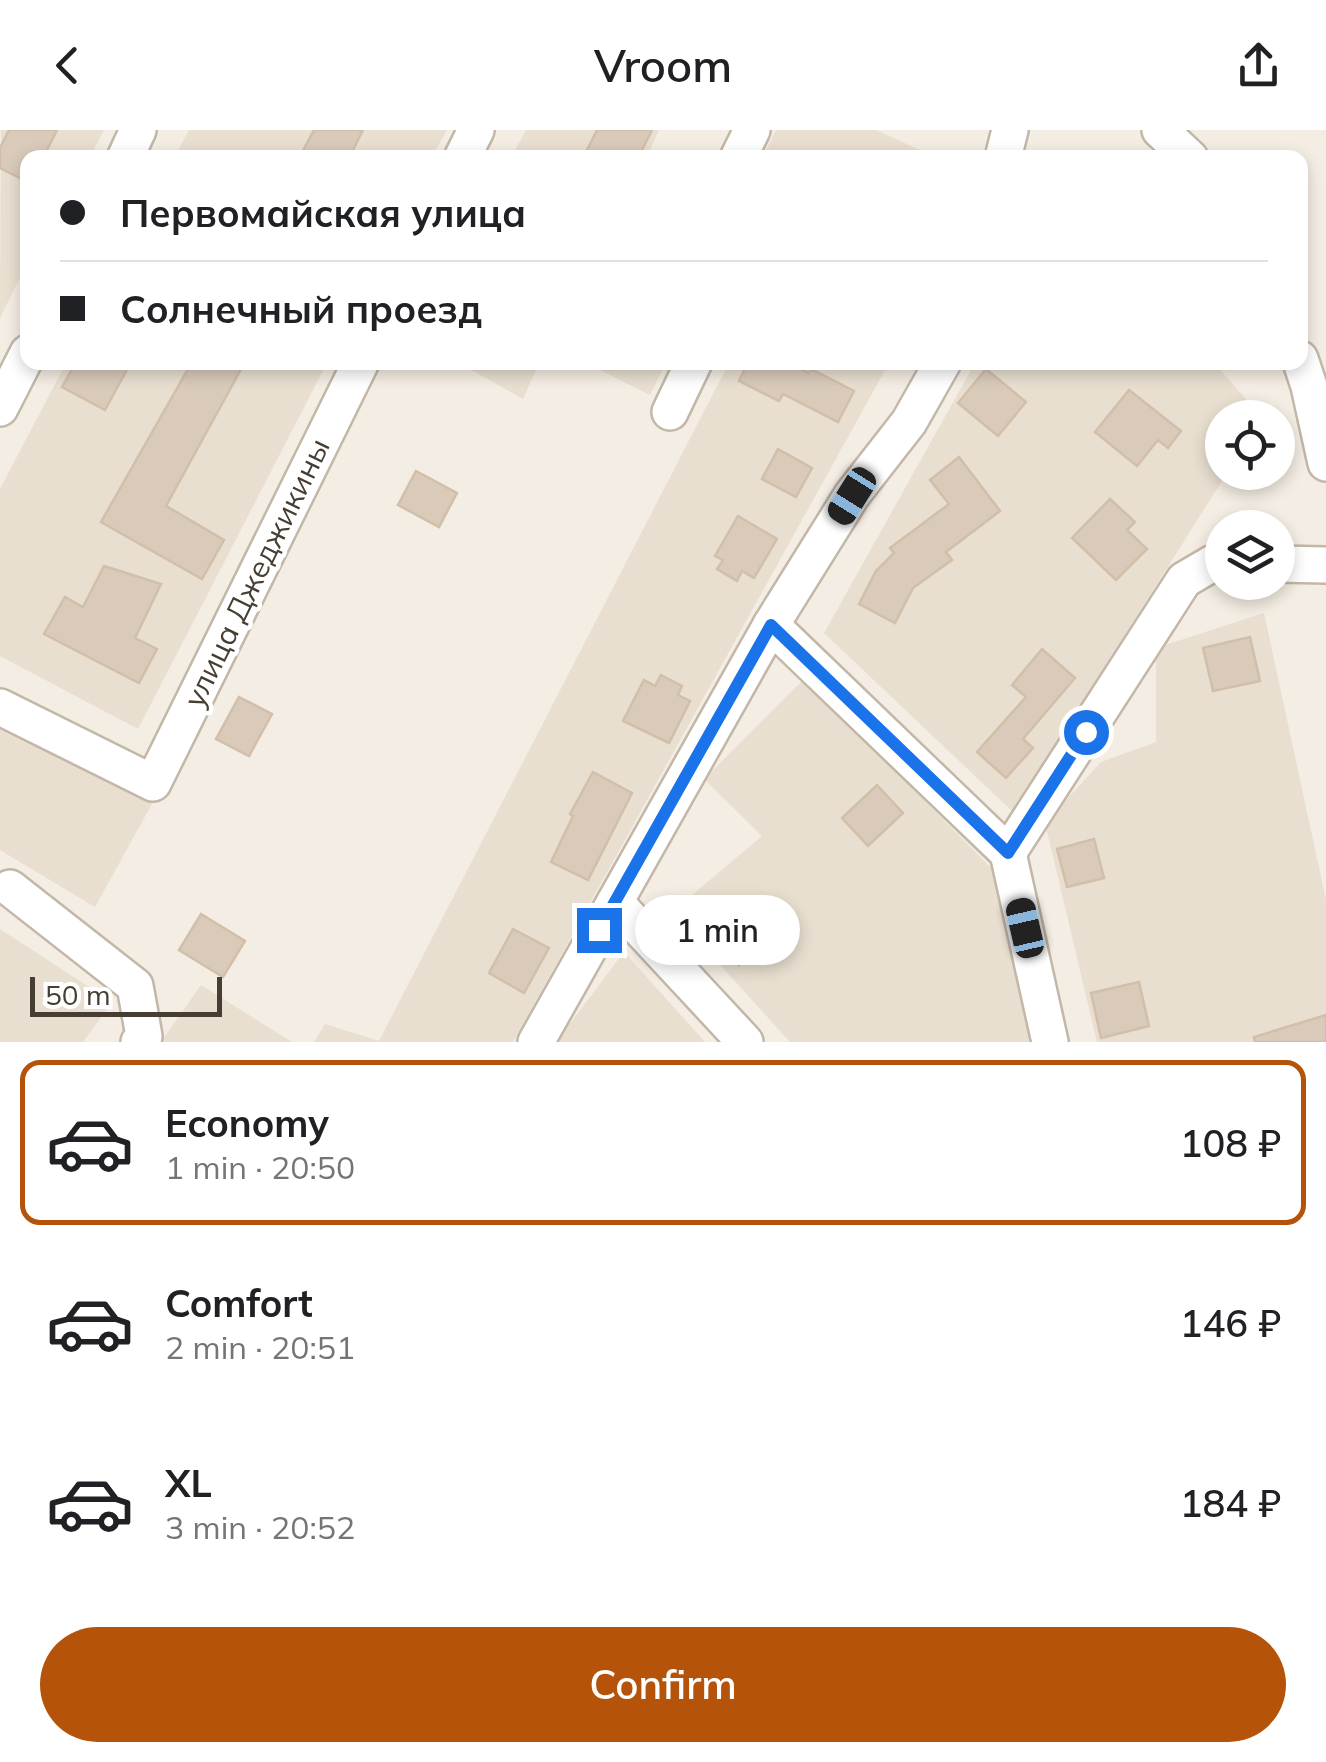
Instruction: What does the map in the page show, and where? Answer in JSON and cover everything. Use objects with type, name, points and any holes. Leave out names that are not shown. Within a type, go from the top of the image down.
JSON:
[{"type":"street","points":[[1160,130],[1181,150]]},
{"type":"street","points":[[0,408],[20,369]]},
{"type":"street","name":"улица Джеджикины","points":[[0,707],[153,783],[357,370]]},
{"type":"street","points":[[670,412],[690,370]]},
{"type":"street","points":[[536,1042],[771,625],[852,496],[909,422],[938,370]]},
{"type":"street","points":[[1312,377],[1326,463]]},
{"type":"street","points":[[1295,564],[1326,565]]},
{"type":"street","points":[[1008,853],[1184,580],[1205,568]]},
{"type":"street","points":[[771,625],[1008,853],[1050,1042]]},
{"type":"street","points":[[10,888],[135,986],[144,1036],[139,1042]]},
{"type":"street","points":[[615,902],[745,1042]]},
{"type":"shaded area","points":[[1,130],[104,130],[94,150],[20,150],[20,277],[0,318]]},
{"type":"shaded area","points":[[189,130],[447,130],[436,150],[178,150]]},
{"type":"shaded area","points":[[526,130],[659,130],[650,150],[515,150]]},
{"type":"shaded area","points":[[776,130],[876,130],[920,150],[766,150]]},
{"type":"shaded area","points":[[62,370],[323,370],[138,729],[0,656],[0,489]]},
{"type":"shaded area","points":[[471,370],[536,370],[523,399]]},
{"type":"shaded area","points":[[600,370],[662,370],[650,395]]},
{"type":"shaded area","points":[[725,370],[885,370],[513,1042],[314,1042],[325,1024],[379,1041]]},
{"type":"shaded area","points":[[971,370],[1220,370],[1247,400],[1205,400],[1205,490],[1216,490],[1013,812],[824,633]]},
{"type":"shaded area","points":[[1264,613],[1326,900],[1326,1042],[1097,1042],[1045,823],[1101,762],[1156,742],[1156,648]]},
{"type":"shaded area","points":[[804,679],[999,876],[1037,1042],[790,1042],[672,912],[762,836],[704,779]]},
{"type":"shaded area","points":[[0,729],[153,802],[95,907],[0,850]]},
{"type":"shaded area","points":[[0,929],[112,1002],[83,1042],[0,1042]]},
{"type":"shaded area","points":[[624,952],[705,1042],[556,1042]]},
{"type":"shaded area","points":[[201,985],[292,1042],[161,1042]]},
{"type":"building","points":[[9,130],[57,130],[47,150],[20,150],[20,178],[0,168],[0,148]]},
{"type":"building","points":[[314,130],[363,130],[353,150],[303,150]]},
{"type":"building","points":[[597,130],[652,130],[642,150],[587,150]]},
{"type":"building","points":[[72,370],[127,370],[105,410],[62,387]]},
{"type":"building","points":[[187,370],[241,370],[166,506],[224,540],[202,579],[101,522]]},
{"type":"building","points":[[744,370],[809,373],[813,370],[854,391],[838,422],[783,394],[779,401],[739,381]]},
{"type":"building","points":[[985,370],[1026,402],[998,436],[958,403]]},
{"type":"building","points":[[1129,390],[1181,431],[1168,448],[1158,440],[1137,466],[1095,432]]},
{"type":"building","points":[[778,449],[812,468],[796,497],[762,479]]},
{"type":"building","points":[[959,457],[1000,511],[946,552],[952,560],[913,588],[895,623],[859,604],[876,571],[894,553],[890,548],[949,504],[930,480]]},
{"type":"building","points":[[416,471],[457,493],[439,527],[398,505]]},
{"type":"building","points":[[1110,499],[1135,522],[1127,530],[1147,549],[1116,580],[1072,538]]},
{"type":"building","points":[[738,516],[777,539],[754,578],[742,571],[737,581],[717,569],[723,560],[715,556]]},
{"type":"building","points":[[104,566],[161,584],[135,638],[157,649],[139,683],[44,634],[65,597],[83,607]]},
{"type":"building","points":[[1250,637],[1260,681],[1213,691],[1203,648]]},
{"type":"building","points":[[1042,649],[1075,678],[1023,739],[1033,748],[1006,778],[977,752],[1026,697],[1012,685]]},
{"type":"building","points":[[661,675],[682,686],[678,695],[690,701],[669,743],[623,721],[644,680],[655,686]]},
{"type":"building","points":[[239,697],[272,714],[249,756],[216,739]]},
{"type":"building","points":[[593,772],[632,793],[588,880],[551,862],[573,816],[570,814]]},
{"type":"building","points":[[877,785],[903,813],[868,846],[842,818]]},
{"type":"building","points":[[1094,839],[1104,878],[1067,887],[1057,849]]},
{"type":"building","points":[[748,899],[777,931],[739,965],[710,933]]},
{"type":"building","points":[[201,914],[245,941],[223,977],[179,950]]},
{"type":"building","points":[[513,929],[549,948],[524,993],[489,973]]},
{"type":"building","points":[[1139,982],[1149,1026],[1101,1038],[1091,993]]},
{"type":"building","points":[[1326,1015],[1326,1042],[1255,1042],[1254,1037]]},
{"type":"route","points":[[599,930],[771,625],[1008,853],[1086,732]]}]
